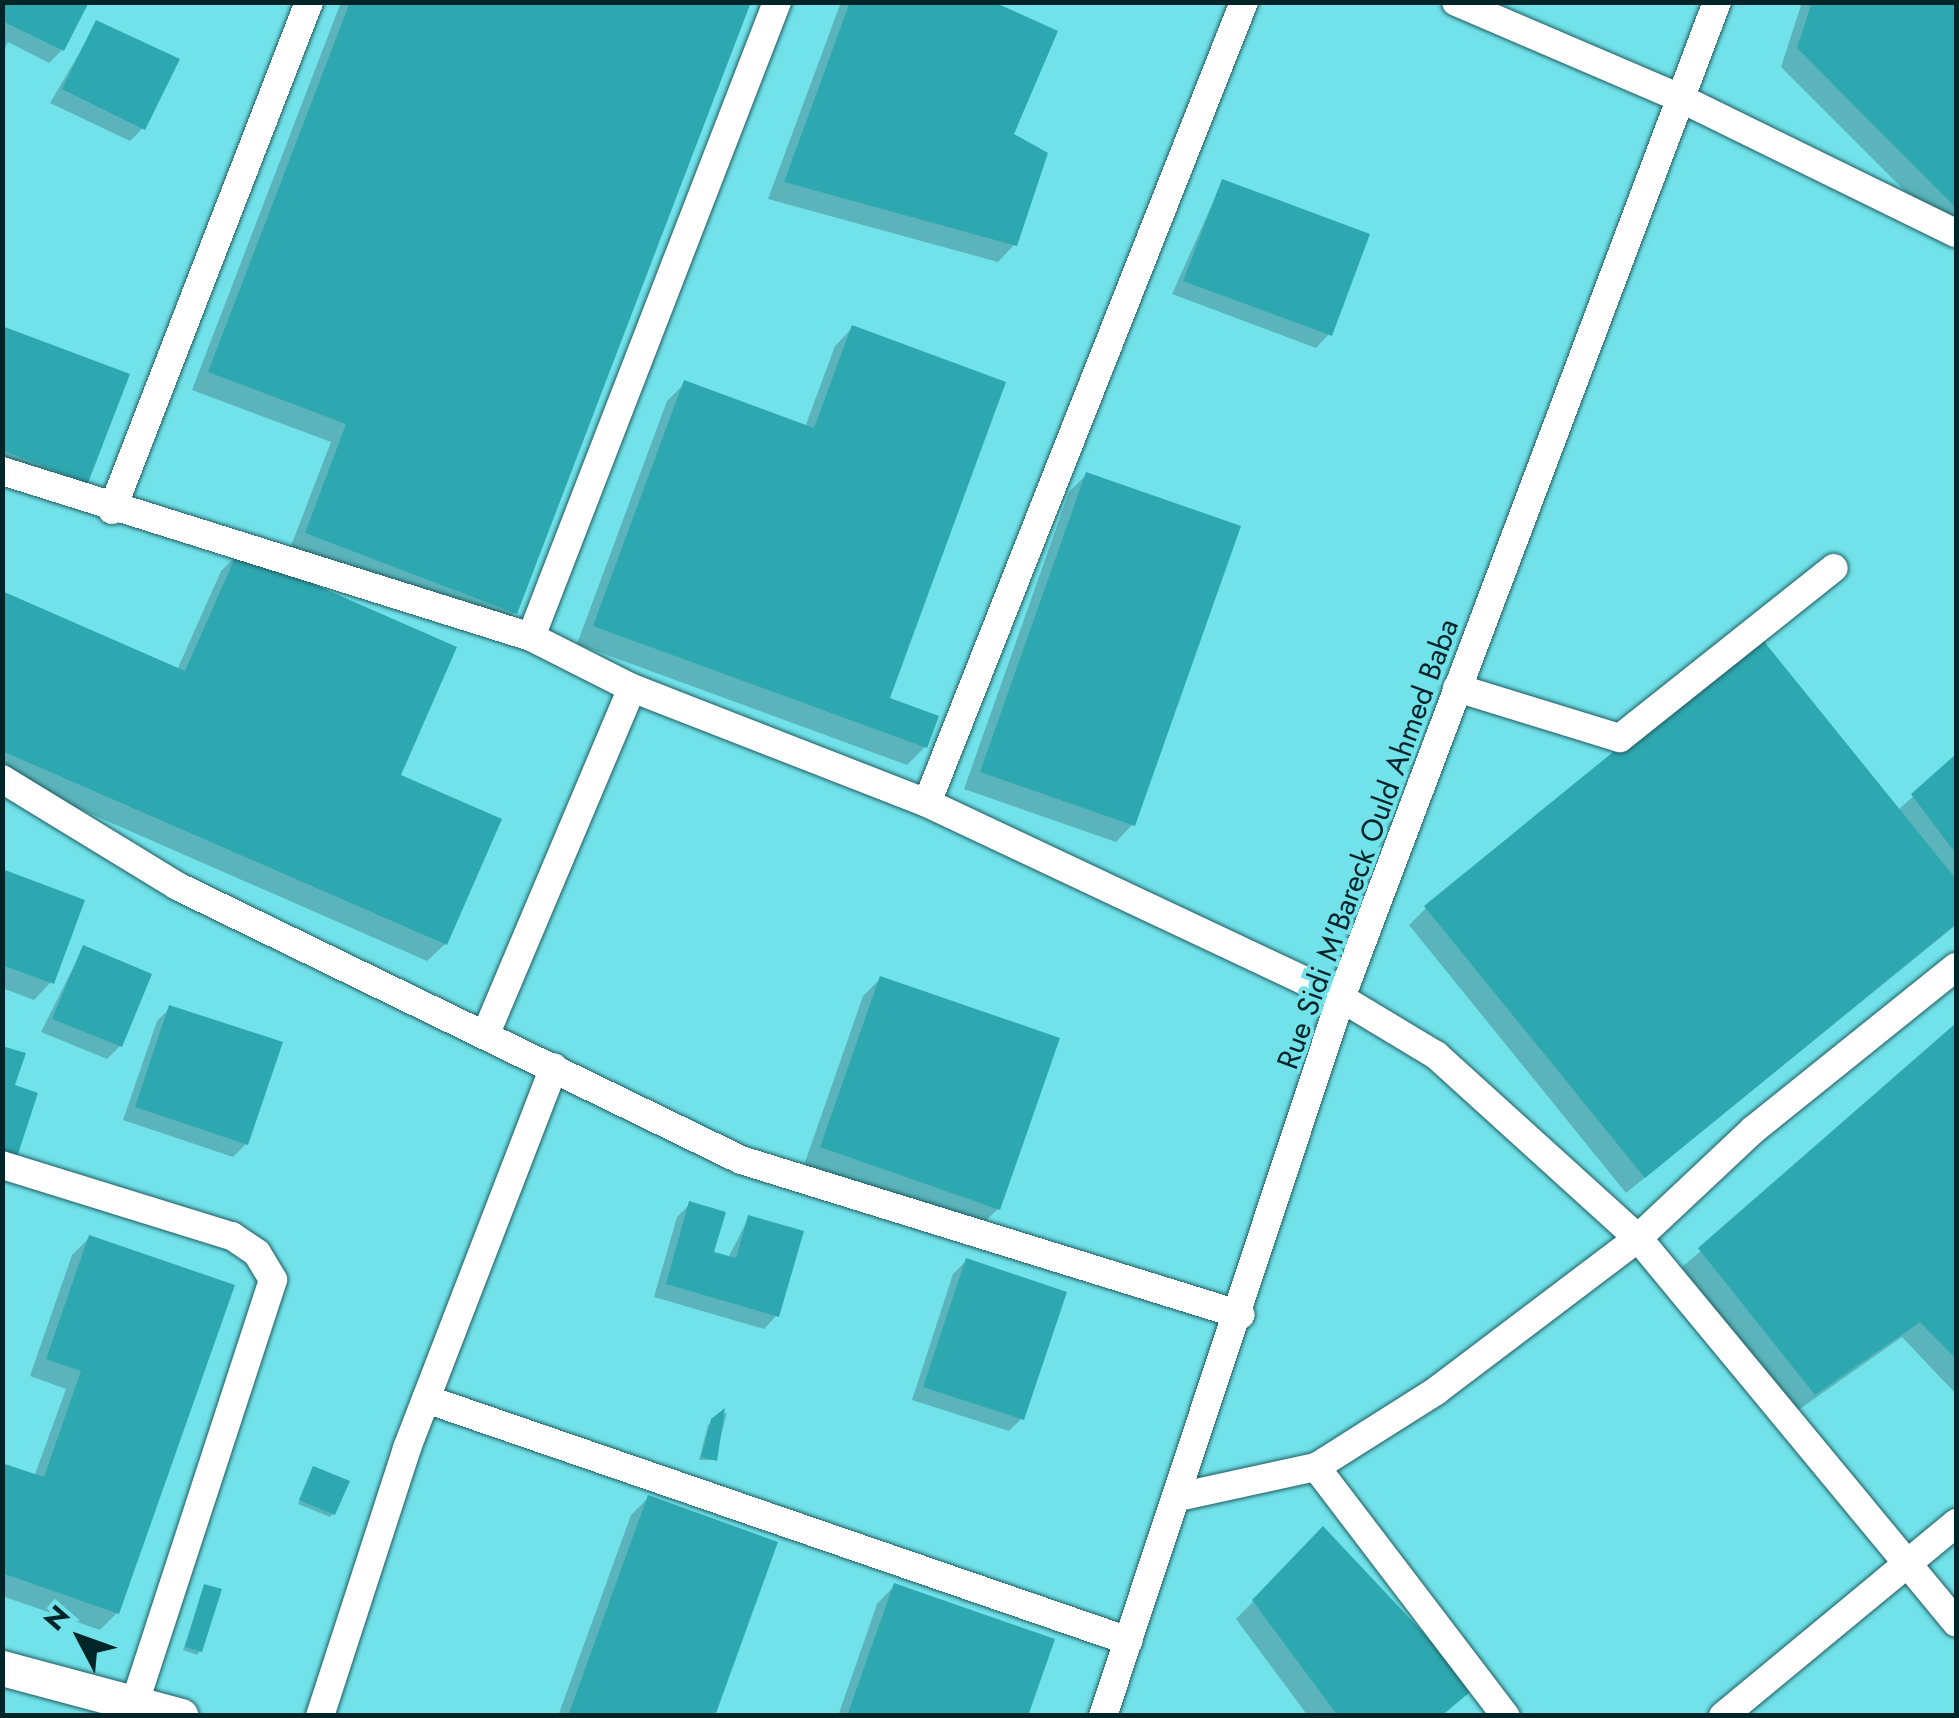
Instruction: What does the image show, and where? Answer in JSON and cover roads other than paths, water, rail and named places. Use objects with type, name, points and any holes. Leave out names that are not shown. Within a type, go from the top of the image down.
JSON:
[{"type":"street","points":[[112,510],[310,2]]},
{"type":"street","points":[[531,637],[777,2]]},
{"type":"street","points":[[927,804],[1244,2]]},
{"type":"street","points":[[1456,2],[1682,99],[1956,234]]},
{"type":"street","name":"Rue Sidi M'Bareck Ould Ahmed Baba","points":[[1103,1716],[1241,1315],[1341,998],[1717,2]]},
{"type":"street","points":[[2,471],[112,510],[531,637],[632,688],[927,804],[1341,998],[1436,1055],[1638,1238],[1956,1623]]},
{"type":"street","points":[[1457,688],[1620,738],[1834,568]]},
{"type":"street","points":[[488,1031],[632,688]]},
{"type":"street","points":[[2,779],[176,886],[488,1031],[741,1160],[1241,1315]]},
{"type":"street","points":[[1178,1497],[1316,1468],[1436,1391],[1638,1238],[1752,1130],[1956,967]]},
{"type":"street","points":[[320,1716],[426,1399],[554,1067]]},
{"type":"street","points":[[2,1165],[232,1236],[257,1253],[273,1280],[134,1706]]},
{"type":"street","points":[[426,1399],[1129,1641]]},
{"type":"street","points":[[1316,1468],[1506,1716]]},
{"type":"street","points":[[1722,1716],[1956,1524]]},
{"type":"street","points":[[2,1668],[82,1706],[134,1706],[181,1716]]}]
